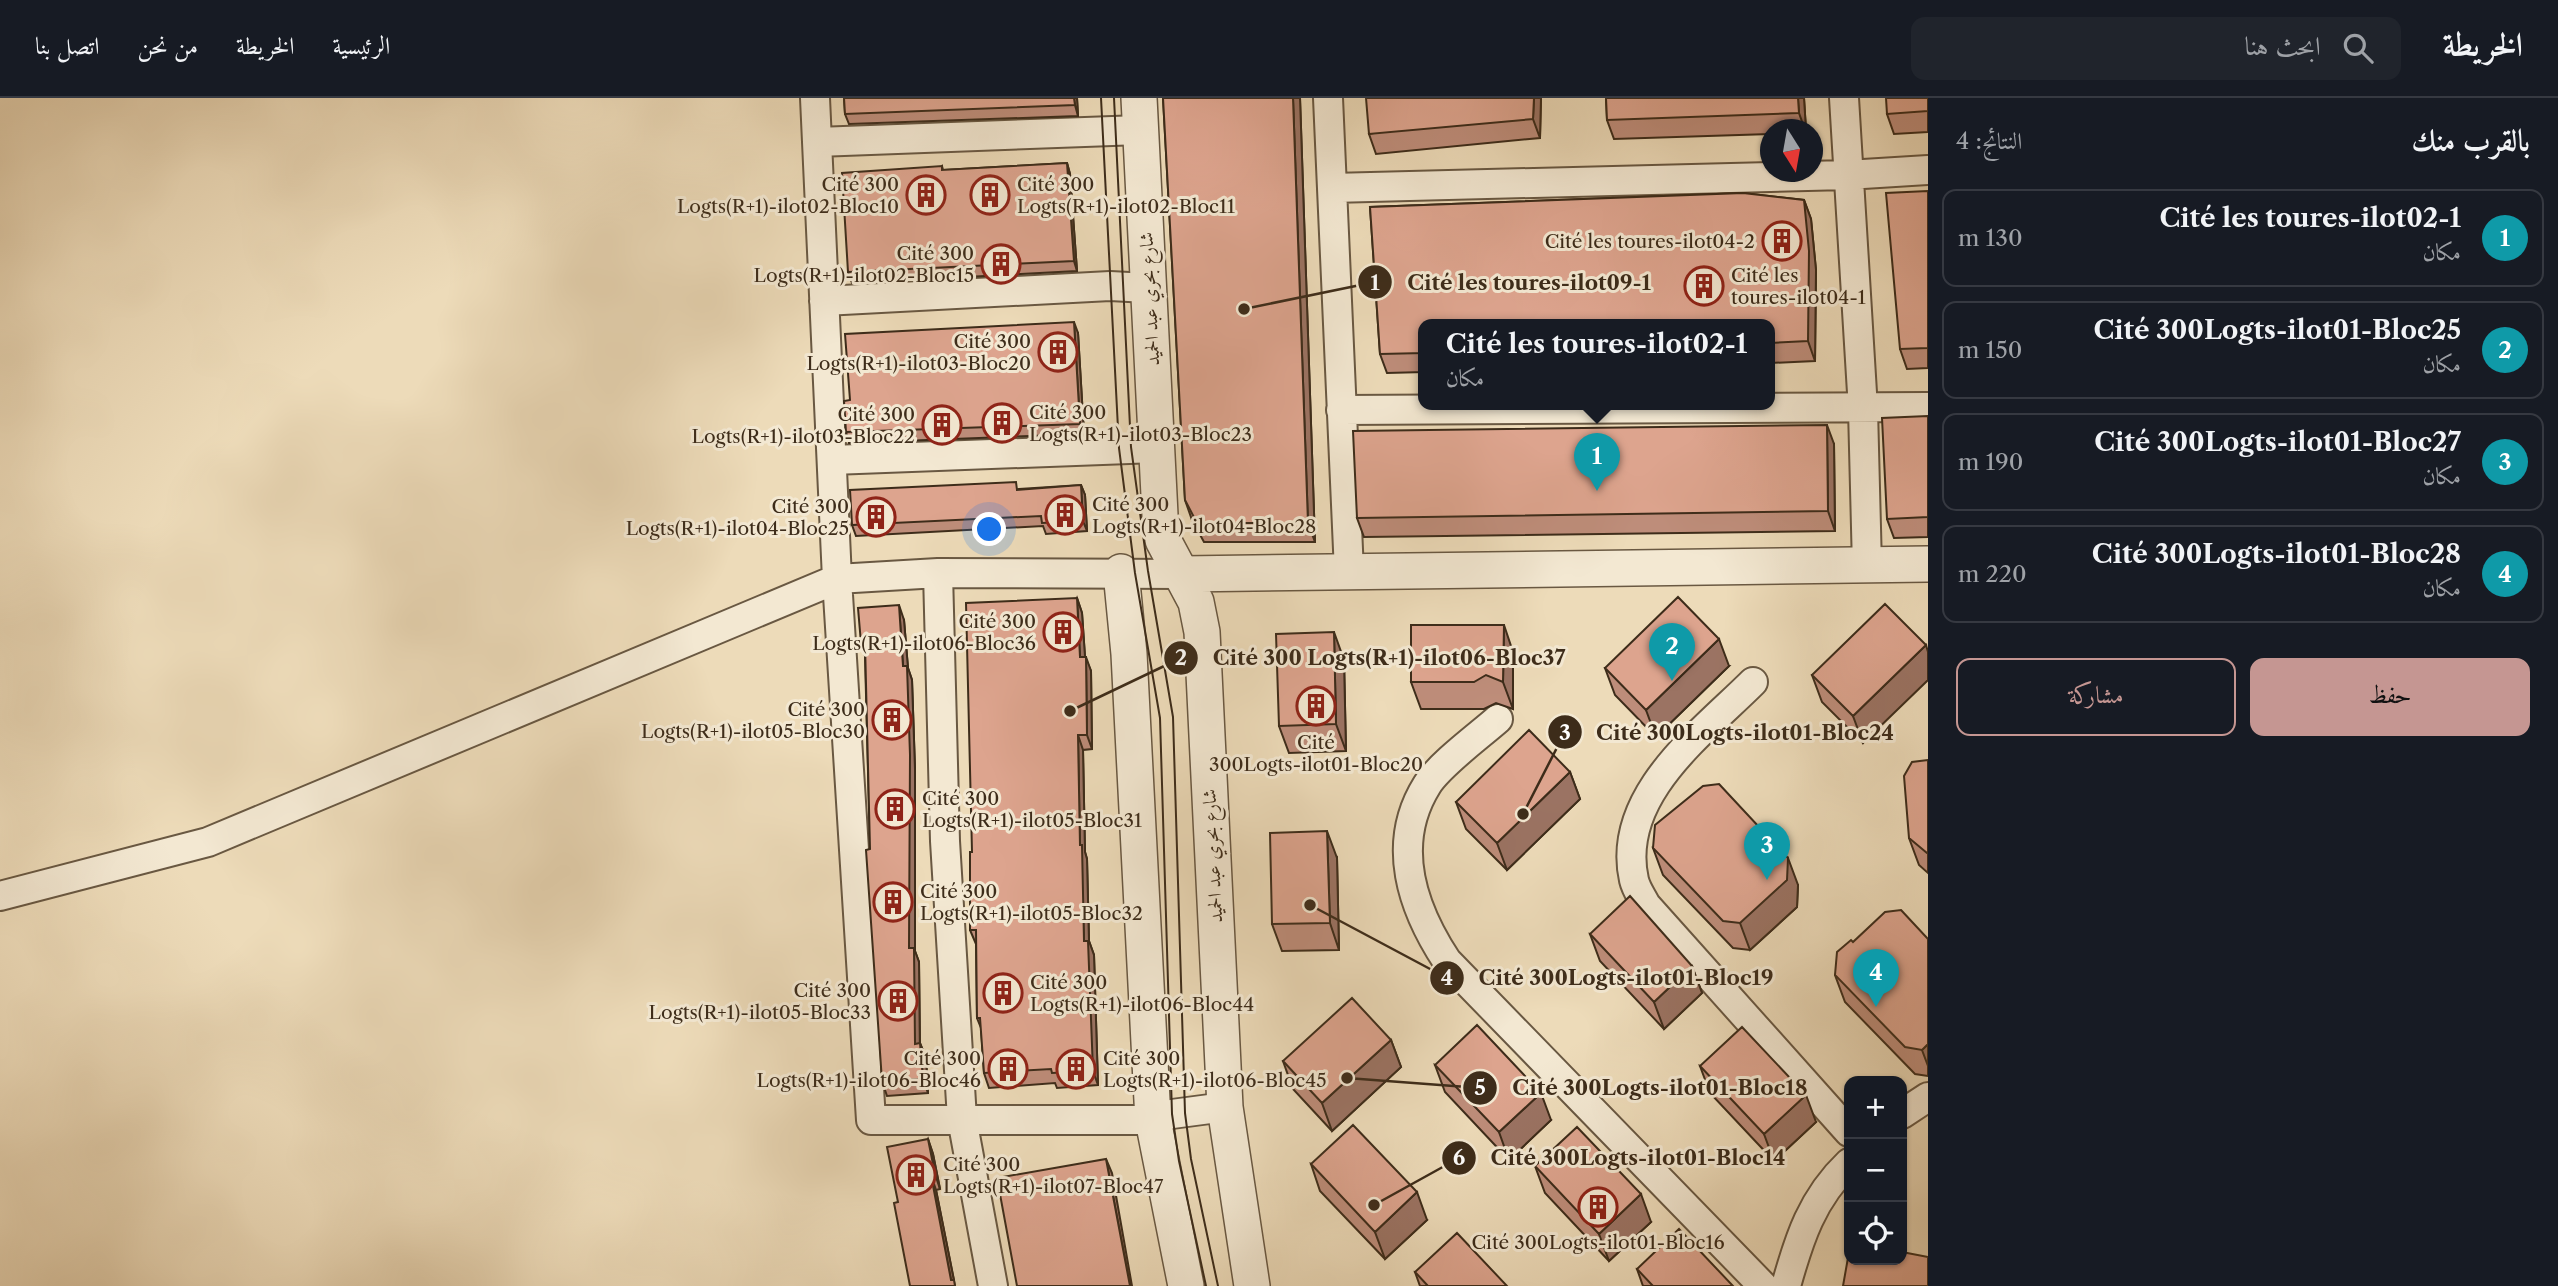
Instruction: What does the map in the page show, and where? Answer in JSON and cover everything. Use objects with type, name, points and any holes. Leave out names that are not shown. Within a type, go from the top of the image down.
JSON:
[{"type":"street","points":[[815,98],[837,579],[871,1120],[1153,1120],[1172,1114],[1225,1107]]},
{"type":"street","points":[[1328,98],[1349,572]]},
{"type":"street","points":[[1844,98],[1863,409],[1867,567]]},
{"type":"street","points":[[817,142],[1139,114]]},
{"type":"street","name":"شارع بحري عبد الحميد","points":[[1139,114],[1163,540],[1183,573],[1196,602],[1202,632],[1225,1107],[1252,1286]]},
{"type":"street","points":[[1332,188],[1847,175],[1928,170]]},
{"type":"street","points":[[824,302],[1110,286],[1148,288]]},
{"type":"street","points":[[1775,409],[1928,407]]},
{"type":"street","points":[[1341,410],[1418,410]]},
{"type":"street","points":[[832,460],[1156,448]]},
{"type":"street","points":[[0,896],[208,842],[837,579],[938,573],[1349,572],[1867,567],[1928,564]]},
{"type":"street","points":[[1121,572],[1129,654],[1153,1120],[1186,1286]]},
{"type":"street","points":[[938,573],[946,841],[962,1119],[993,1286]]},
{"type":"street","points":[[1753,682],[1669,765],[1644,803],[1633,843],[1634,880],[1646,905],[1844,1126]]},
{"type":"street","points":[[1498,719],[1428,783],[1416,810],[1410,838],[1409,868],[1413,897],[1425,928],[1447,961],[1763,1286]]},
{"type":"street","points":[[1907,1111],[1928,1097]]},
{"type":"street","points":[[1786,1286],[1802,1228],[1836,1175],[1844,1168]]},
{"type":"building","points":[[844,98],[1074,98],[1075,105],[845,114]]},
{"type":"building","points":[[1163,98],[1293,98],[1308,523],[1197,523],[1185,500]]},
{"type":"building","points":[[1366,98],[1534,98],[1533,119],[1369,134]]},
{"type":"building","points":[[1606,98],[1798,98],[1799,113],[1607,120]]},
{"type":"building","points":[[1886,98],[1928,98],[1928,111],[1887,114]]},
{"type":"building","points":[[1067,163],[1074,261],[848,272],[842,173],[942,166],[942,170]]},
{"type":"building","points":[[1928,191],[1928,348],[1900,349],[1886,193]]},
{"type":"building","name":"Cité les toures-ilot04-1","points":[[1743,193],[1804,200],[1809,251],[1808,341],[1775,343],[1775,319],[1418,319],[1418,353],[1380,354],[1370,207]]},
{"type":"building","points":[[1074,322],[1080,424],[846,432],[844,401],[850,400],[845,334]]},
{"type":"building","points":[[1928,416],[1928,517],[1887,519],[1882,418]]},
{"type":"building","points":[[1827,425],[1828,511],[1357,518],[1353,431]]},
{"type":"building","points":[[1016,482],[1017,490],[1081,485],[1083,521],[1042,523],[1041,516],[852,525],[850,490]]},
{"type":"building","points":[[1678,597],[1719,639],[1646,710],[1605,668]]},
{"type":"building","points":[[1077,598],[1080,657],[1086,657],[1087,735],[1078,735],[1084,941],[1088,941],[1093,1071],[1052,1073],[1051,1069],[984,1073],[980,1018],[977,1018],[976,930],[970,930],[972,852],[966,603]]},
{"type":"building","points":[[1885,604],[1926,645],[1853,716],[1812,675]]},
{"type":"building","points":[[899,605],[903,666],[907,666],[910,755],[909,948],[914,948],[915,1044],[920,1043],[923,1079],[882,1081],[866,850],[870,849],[865,643],[861,643],[858,608]]},
{"type":"building","points":[[1411,625],[1504,625],[1503,682],[1486,675],[1474,682],[1411,682]]},
{"type":"building","points":[[1334,632],[1336,724],[1279,726],[1276,634]]},
{"type":"building","points":[[1529,730],[1570,772],[1497,843],[1456,802]]},
{"type":"building","points":[[1928,760],[1927,853],[1909,838],[1904,776],[1912,762]]},
{"type":"building","points":[[1719,784],[1788,858],[1787,880],[1740,923],[1723,921],[1653,848],[1655,825],[1703,786]]},
{"type":"building","points":[[1327,831],[1330,923],[1272,924],[1270,833]]},
{"type":"building","points":[[1630,896],[1692,966],[1654,1002],[1590,934]]},
{"type":"building","points":[[1901,910],[1928,939],[1928,1044],[1922,1050],[1905,1047],[1835,975],[1837,952],[1851,940],[1853,942],[1885,912]]},
{"type":"building","points":[[1352,998],[1391,1040],[1322,1103],[1283,1061]]},
{"type":"building","points":[[1477,1025],[1541,1093],[1499,1132],[1435,1065]]},
{"type":"building","points":[[1742,1027],[1806,1095],[1764,1134],[1700,1066]]},
{"type":"building","points":[[1353,1125],[1417,1192],[1375,1232],[1311,1164]]},
{"type":"building","points":[[1577,1127],[1641,1194],[1599,1234],[1535,1166]]},
{"type":"building","points":[[928,1139],[935,1174],[931,1175],[951,1280],[954,1280],[955,1286],[910,1286],[894,1203],[898,1202],[887,1147]]},
{"type":"building","points":[[1106,1159],[1130,1286],[1017,1286],[997,1178]]},
{"type":"building","points":[[1679,1229],[1733,1286],[1653,1286],[1637,1269]]},
{"type":"building","points":[[1457,1233],[1507,1286],[1428,1286],[1415,1272]]},
{"type":"building","points":[[1907,1253],[1928,1257],[1928,1286],[1843,1286],[1847,1265],[1907,1265]]},
{"type":"tram line","points":[[1101,98],[1119,448],[1135,573],[1160,718],[1172,1114],[1179,1161],[1206,1286]]},
{"type":"tram line","points":[[1114,98],[1131,447],[1148,571],[1173,717],[1185,1113],[1191,1159],[1218,1286]]},
{"type":"place","name":"Cité 300 Logts(R+1)-ilot02-Bloc10","points":[[926,195]]},
{"type":"place","name":"Cité 300 Logts(R+1)-ilot02-Bloc11","points":[[990,195]]},
{"type":"place","name":"Cité les toures-ilot04-2","points":[[1782,241]]},
{"type":"place","name":"Cité 300 Logts(R+1)-ilot02-Bloc15","points":[[1001,264]]},
{"type":"place","name":"Cité les toures-ilot04-1","points":[[1704,286]]},
{"type":"place","name":"Cité les toures-ilot09-1","points":[[1244,309]]},
{"type":"place","name":"Cité 300 Logts(R+1)-ilot03-Bloc20","points":[[1058,352]]},
{"type":"place","name":"Cité 300 Logts(R+1)-ilot03-Bloc23","points":[[1002,423]]},
{"type":"place","name":"Cité 300 Logts(R+1)-ilot03-Bloc22","points":[[942,425]]},
{"type":"place","name":"Cité les toures-ilot02-1","points":[[1597,491]]},
{"type":"place","name":"Cité 300 Logts(R+1)-ilot04-Bloc28","points":[[1065,515]]},
{"type":"place","name":"Cité 300 Logts(R+1)-ilot04-Bloc25","points":[[876,517]]},
{"type":"place","name":"Cité 300 Logts(R+1)-ilot06-Bloc36","points":[[1063,632]]},
{"type":"place","name":"Cité 300Logts-ilot01-Bloc25","points":[[1672,681]]},
{"type":"place","name":"Cité 300Logts-ilot01-Bloc20","points":[[1316,706]]},
{"type":"place","name":"Cité 300 Logts(R+1)-ilot06-Bloc37","points":[[1070,711]]},
{"type":"place","name":"Cité 300 Logts(R+1)-ilot05-Bloc30","points":[[892,720]]},
{"type":"place","name":"Cité 300 Logts(R+1)-ilot05-Bloc31","points":[[895,809]]},
{"type":"place","name":"Cité 300Logts-ilot01-Bloc24","points":[[1523,814]]},
{"type":"place","name":"Cité 300Logts-ilot01-Bloc27","points":[[1767,880]]},
{"type":"place","name":"Cité 300 Logts(R+1)-ilot05-Bloc32","points":[[893,902]]},
{"type":"place","name":"Cité 300Logts-ilot01-Bloc19","points":[[1310,905]]},
{"type":"place","name":"Cité 300 Logts(R+1)-ilot06-Bloc44","points":[[1003,993]]},
{"type":"place","name":"Cité 300 Logts(R+1)-ilot05-Bloc33","points":[[898,1001]]},
{"type":"place","name":"Cité 300Logts-ilot01-Bloc28","points":[[1876,1007]]},
{"type":"place","name":"Cité 300 Logts(R+1)-ilot06-Bloc46","points":[[1008,1069]]},
{"type":"place","name":"Cité 300 Logts(R+1)-ilot06-Bloc45","points":[[1076,1069]]},
{"type":"place","name":"Cité 300Logts-ilot01-Bloc18","points":[[1347,1078]]},
{"type":"place","name":"Cité 300 Logts(R+1)-ilot07-Bloc47","points":[[916,1175]]},
{"type":"place","name":"Cité 300Logts-ilot01-Bloc14","points":[[1374,1205]]},
{"type":"place","name":"Cité 300Logts-ilot01-Bloc16","points":[[1598,1207]]}]
